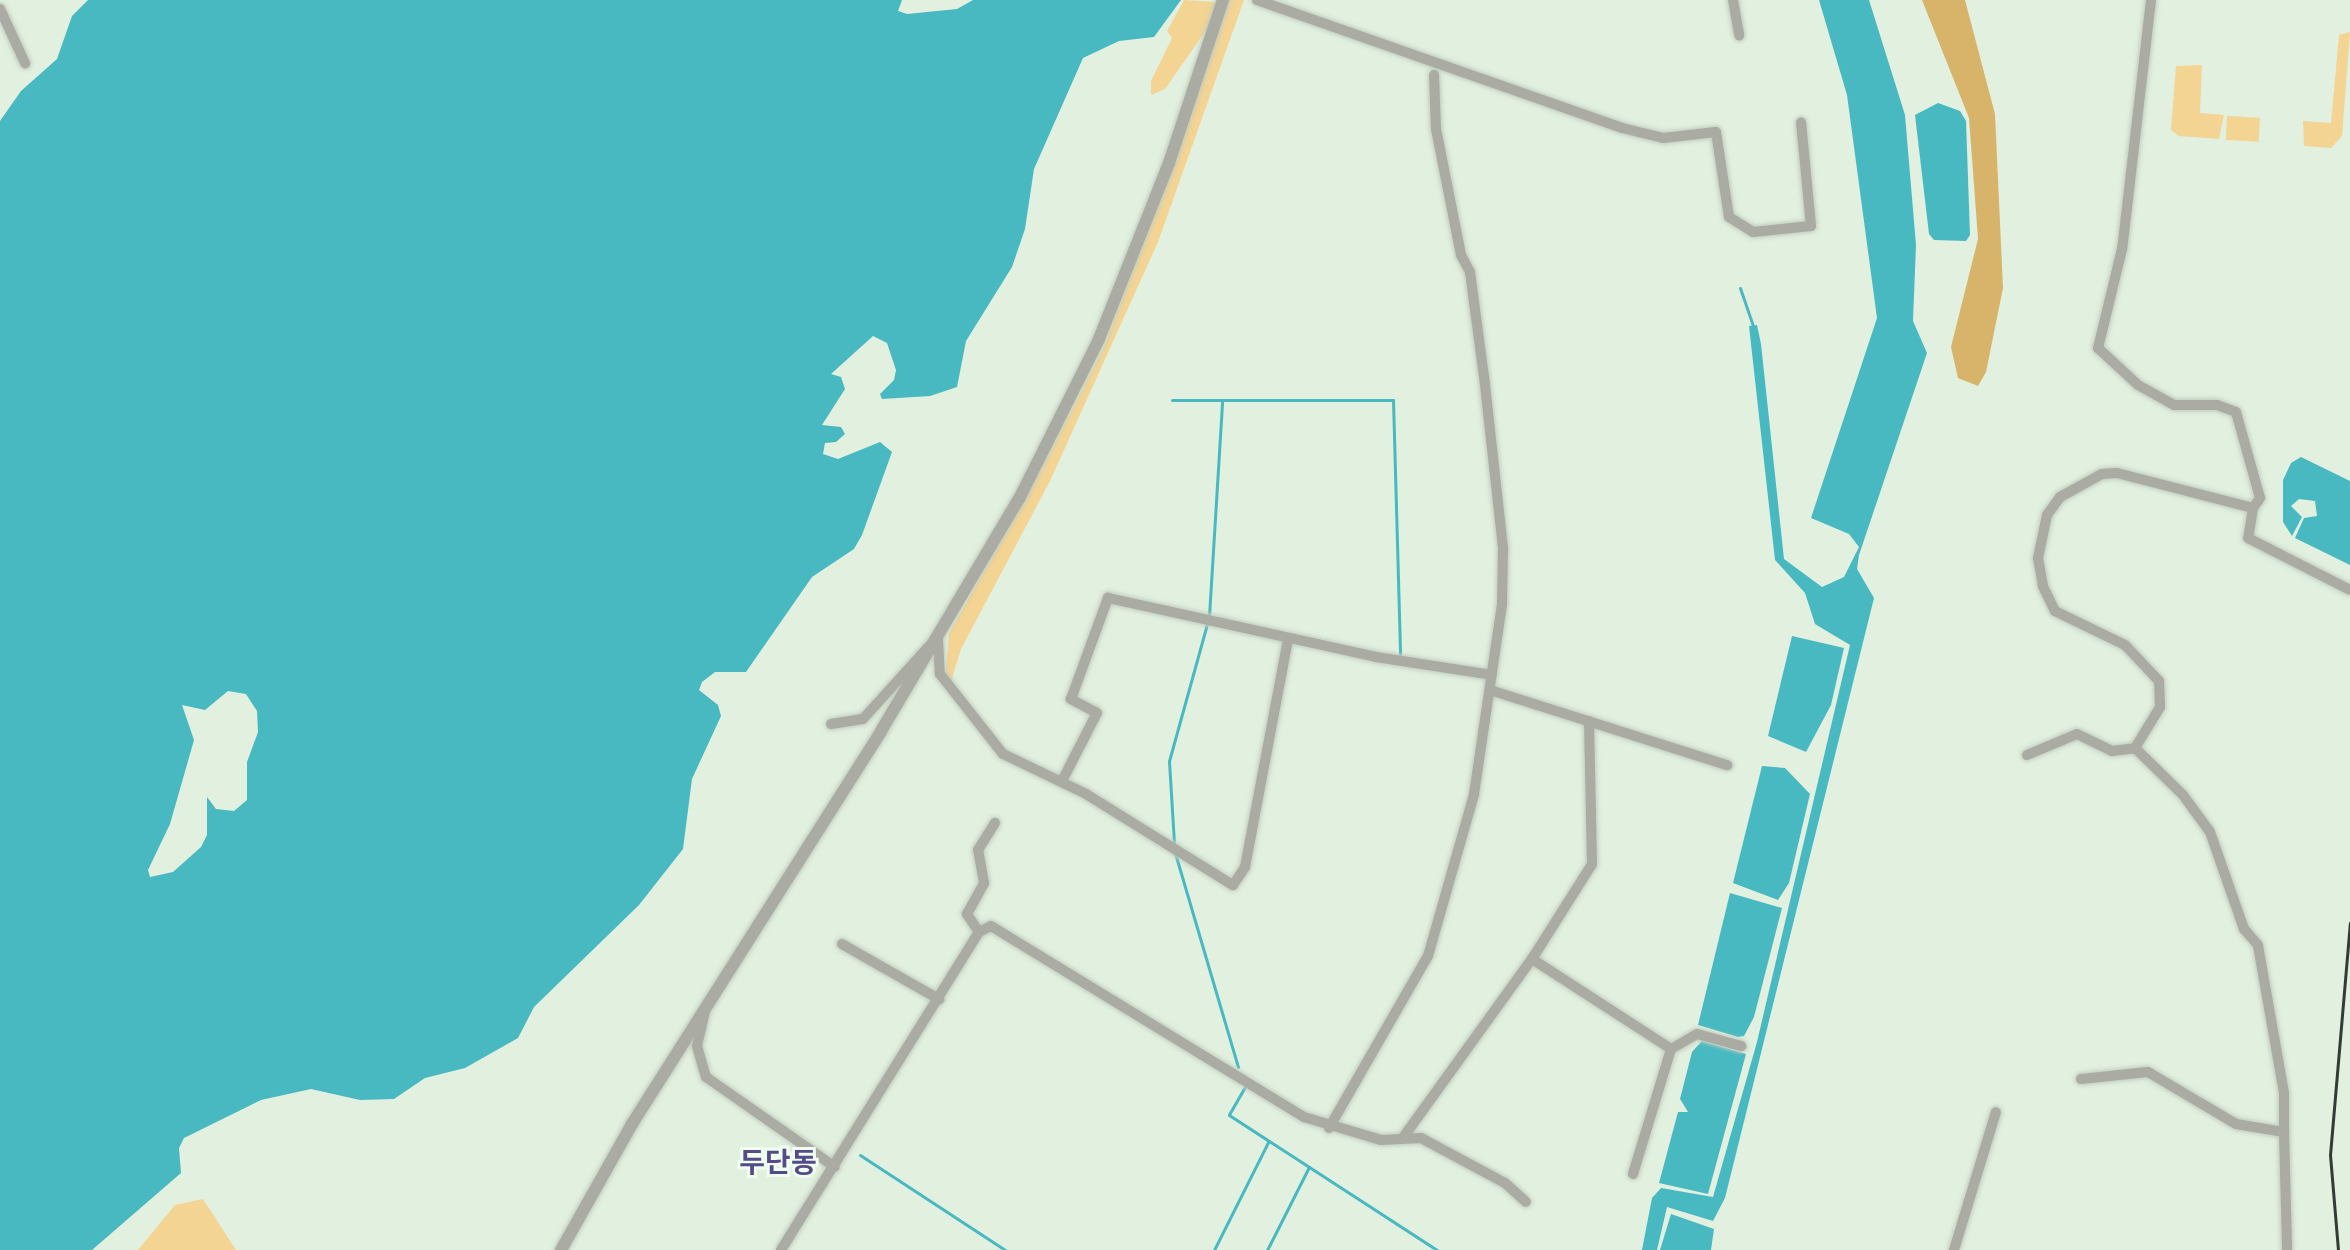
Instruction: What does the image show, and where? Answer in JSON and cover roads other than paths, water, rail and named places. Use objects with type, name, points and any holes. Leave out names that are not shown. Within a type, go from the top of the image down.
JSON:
[{"type":"street","points":[[561,1250],[706,1007],[938,639],[1019,499],[1099,339],[1169,163],[1223,0]]},
{"type":"street","points":[[1257,0],[1622,128],[1663,138],[1716,132],[1729,217],[1753,232],[1811,226],[1801,122]]},
{"type":"street","points":[[1733,0],[1739,35]]},
{"type":"street","points":[[2151,0],[2122,249],[2098,348],[2138,385],[2174,405],[2217,405],[2236,412],[2260,498],[2253,508],[2248,538],[2350,590]]},
{"type":"street","points":[[0,9],[25,63]]},
{"type":"street","points":[[1329,1128],[1428,956],[1474,794],[1492,675],[1503,548],[1470,272],[1461,255],[1436,129],[1434,75]]},
{"type":"street","points":[[2135,748],[2160,707],[2159,681],[2125,645],[2055,611],[2043,586],[2038,558],[2047,515],[2060,497],[2102,474],[2117,473],[2253,508]]},
{"type":"street","points":[[1062,781],[1097,713],[1071,699],[1108,598],[1288,639],[1492,675]]},
{"type":"street","points":[[831,724],[863,719],[938,639]]},
{"type":"street","points":[[938,639],[940,674],[1003,754],[1062,781],[1228,883],[1237,884],[1245,867],[1288,639]]},
{"type":"street","points":[[1490,690],[1727,765]]},
{"type":"street","points":[[1402,1139],[1532,959],[1592,864],[1589,721]]},
{"type":"street","points":[[2027,755],[2077,734],[2112,751],[2135,748]]},
{"type":"street","points":[[2135,748],[2183,795],[2210,832],[2244,929],[2258,945],[2284,1093],[2287,1250]]},
{"type":"street","points":[[979,932],[967,914],[984,883],[978,850],[995,823]]},
{"type":"street","points":[[781,1250],[979,932],[991,926],[1329,1128],[1402,1139],[1421,1138],[1505,1183],[1526,1202]]},
{"type":"street","points":[[842,944],[939,999]]},
{"type":"street","points":[[1532,959],[1671,1049]]},
{"type":"street","points":[[706,1007],[697,1046],[706,1077],[835,1167]]},
{"type":"street","points":[[1633,1174],[1671,1049],[1697,1034],[1741,1046]]},
{"type":"street","points":[[2081,1079],[2148,1072],[2236,1124],[2284,1132]]},
{"type":"street","points":[[1954,1250],[1996,1112]]},
{"type":"water","points":[[88,0],[902,0],[898,11],[907,14],[957,9],[973,0],[1181,0],[1154,37],[1119,41],[1083,58],[1034,169],[1025,229],[1012,267],[966,341],[957,387],[930,396],[882,399],[880,394],[894,380],[896,370],[887,343],[873,336],[831,374],[841,377],[845,389],[822,425],[841,427],[845,434],[836,442],[825,443],[823,454],[838,459],[880,442],[892,452],[862,535],[854,549],[812,577],[746,672],[715,672],[702,682],[699,690],[718,705],[721,716],[692,779],[683,849],[639,905],[534,1007],[518,1038],[465,1068],[425,1078],[394,1099],[360,1100],[311,1089],[261,1100],[184,1138],[179,1148],[181,1173],[92,1250],[0,1250],[0,121],[21,91],[57,59],[72,16]],"holes":[[[228,691],[246,694],[257,711],[258,732],[247,762],[247,800],[234,811],[216,809],[207,797],[207,835],[201,847],[173,872],[150,877],[148,870],[170,824],[194,740],[182,705],[205,710]]]},
{"type":"water","points":[[1819,0],[1869,0],[1905,115],[1916,245],[1913,321],[1927,353],[1859,555],[1857,569],[1874,598],[1725,1198],[1713,1221],[1667,1207],[1657,1250],[1642,1250],[1652,1198],[1661,1188],[1713,1197],[1757,1042],[1850,645],[1815,624],[1805,593],[1775,560],[1749,326],[1757,325],[1761,344],[1784,559],[1822,587],[1844,577],[1859,547],[1849,534],[1811,518],[1877,318],[1847,95]]},
{"type":"water","points":[[1938,103],[1960,111],[1966,121],[1970,235],[1966,241],[1934,240],[1929,234],[1915,115]]},
{"type":"water","points":[[2301,457],[2350,481],[2350,565],[2295,538],[2304,518],[2317,516],[2315,501],[2299,499],[2291,506],[2302,517],[2292,536],[2283,522],[2283,480],[2291,463]]},
{"type":"water","points":[[1792,636],[1844,648],[1831,705],[1806,752],[1768,736]]},
{"type":"water","points":[[1762,766],[1785,768],[1810,794],[1789,883],[1778,900],[1733,883]]},
{"type":"water","points":[[1730,893],[1782,908],[1754,1017],[1744,1036],[1738,1037],[1698,1025]]},
{"type":"water","points":[[1702,1041],[1746,1054],[1708,1194],[1659,1183],[1678,1112],[1688,1112],[1680,1099],[1692,1052]]},
{"type":"water","points":[[1671,1214],[1714,1229],[1711,1250],[1660,1250]]},
{"type":"waterway","points":[[1740,288],[1753,325]]},
{"type":"waterway","points":[[1172,400],[1393,400],[1400,657]]},
{"type":"waterway","points":[[1209,616],[1222,401]]},
{"type":"waterway","points":[[1174,843],[1169,761],[1207,624]]},
{"type":"waterway","points":[[1175,853],[1238,1067]]},
{"type":"waterway","points":[[1246,1085],[1229,1115],[1437,1250]]},
{"type":"waterway","points":[[1214,1250],[1268,1142]]},
{"type":"waterway","points":[[860,1155],[1005,1250]]},
{"type":"waterway","points":[[1267,1250],[1309,1167]]},
{"type":"railway","points":[[2338,1250],[2330,1155],[2350,923]]},
{"type":"district","name":"두단동","points":[[778,1162]]}]
